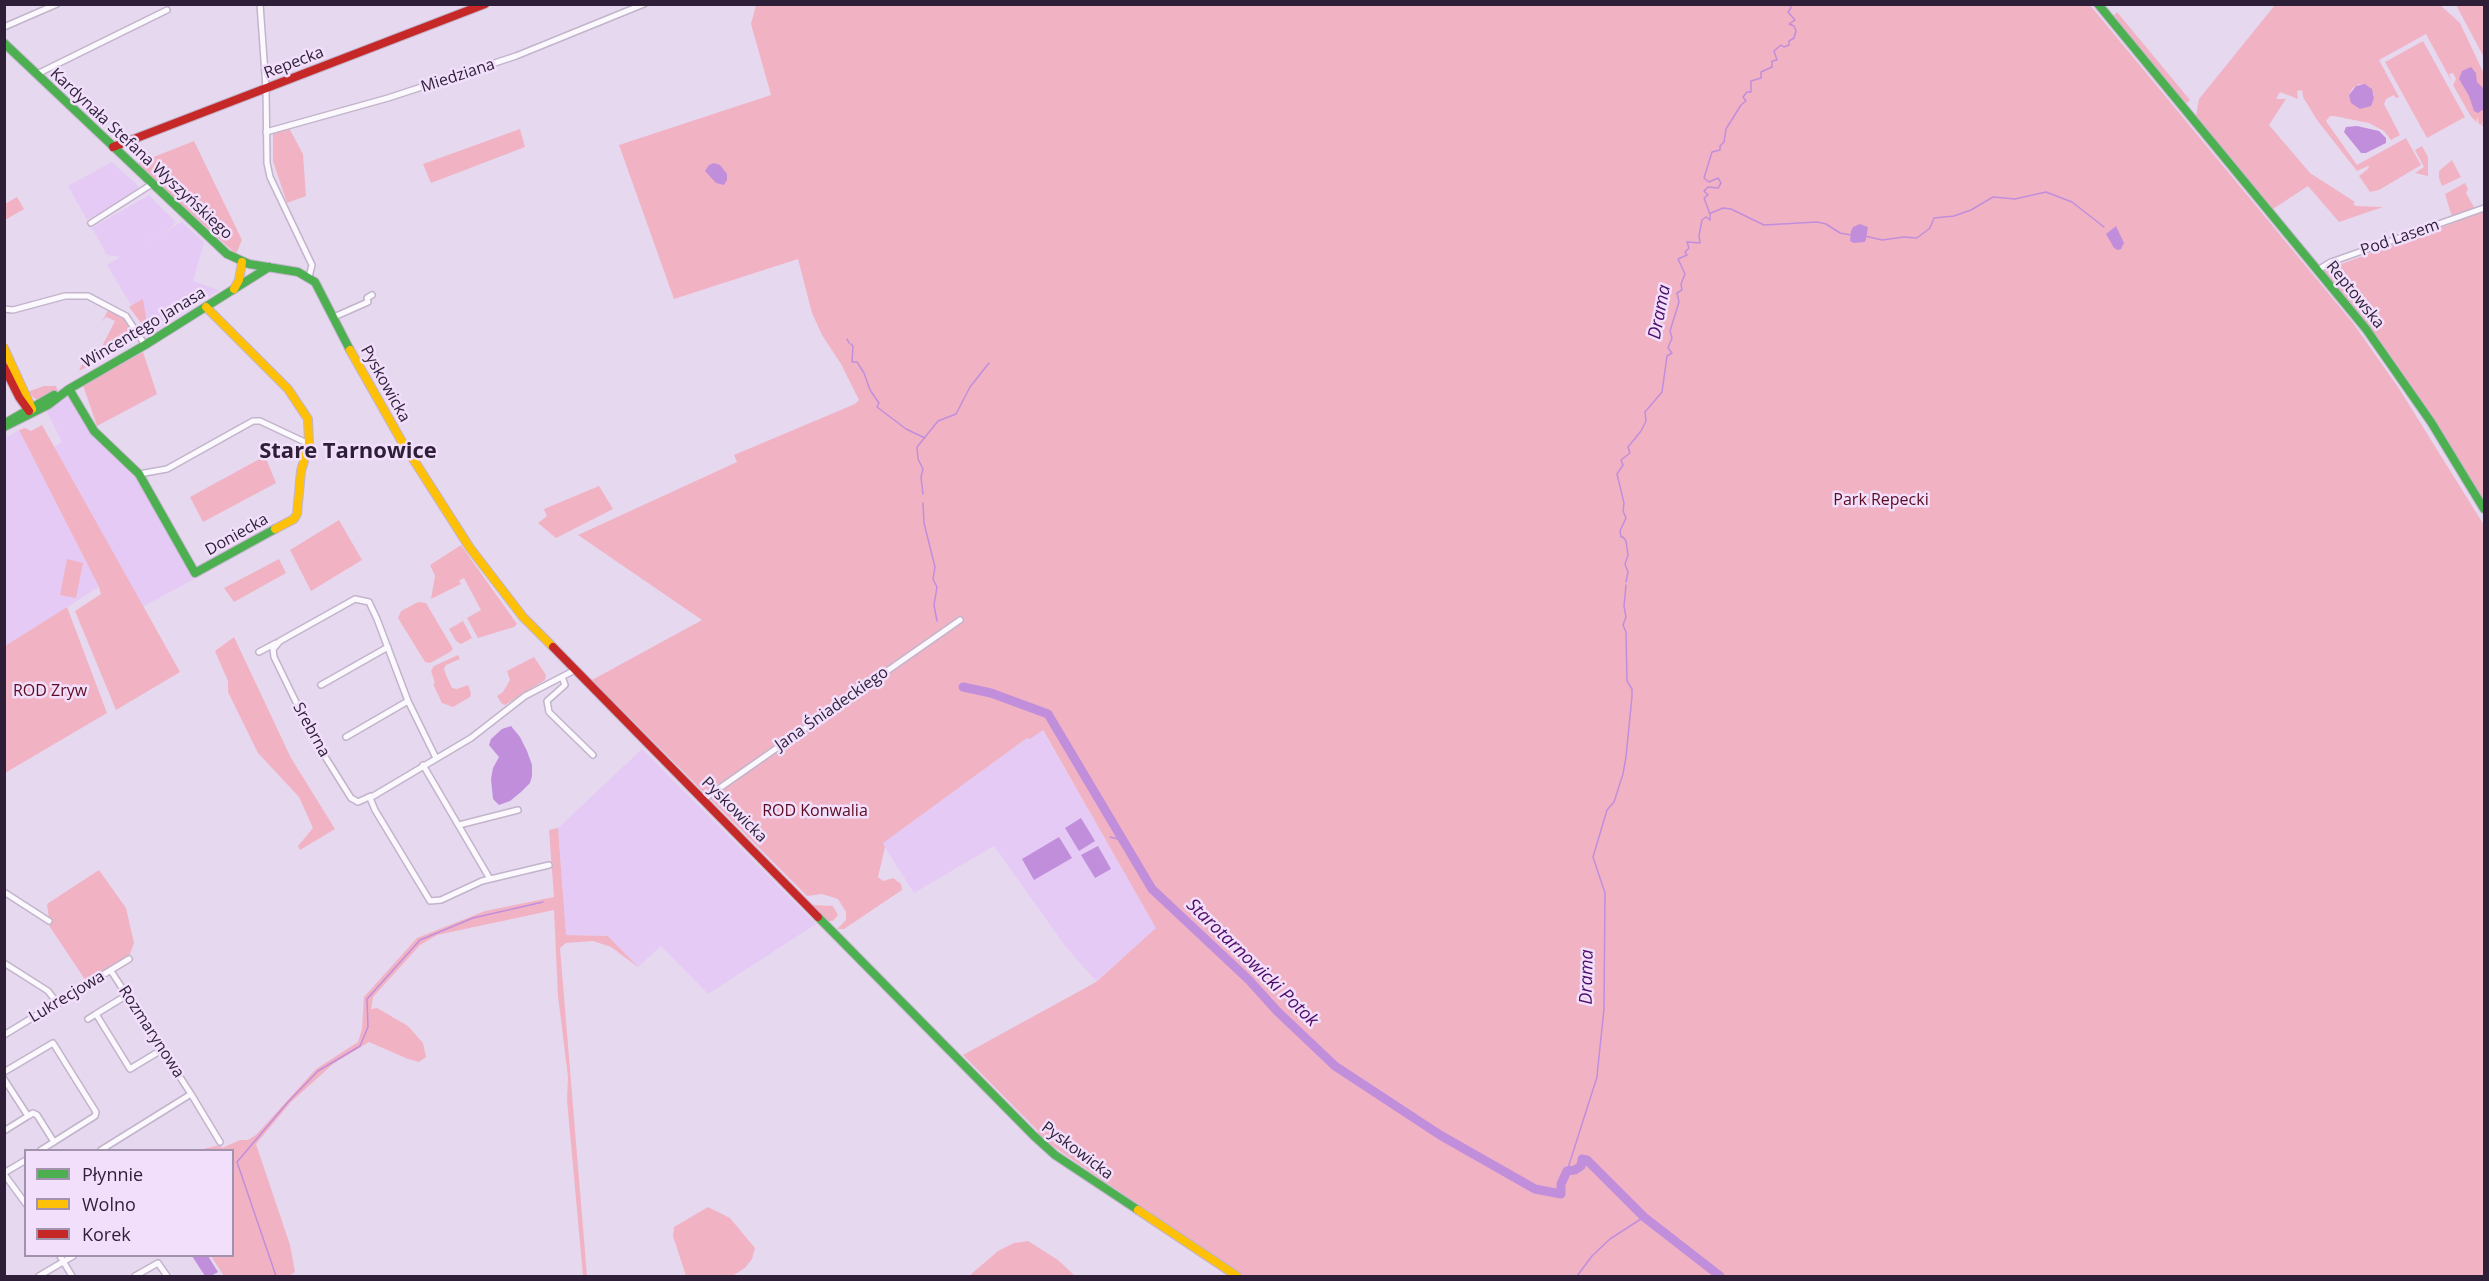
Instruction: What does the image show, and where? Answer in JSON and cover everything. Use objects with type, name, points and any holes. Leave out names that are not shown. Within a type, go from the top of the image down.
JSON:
[{"type":"street","points":[[4,27],[57,4]]},
{"type":"street","points":[[260,4],[266,88],[267,163],[270,177],[312,265],[309,277]]},
{"type":"street","name":"Repecka","points":[[113,147],[485,4]]},
{"type":"street","name":"Miedziana","points":[[266,132],[388,98],[505,60],[644,4]]},
{"type":"street","name":"Reptowska","points":[[2098,4],[2318,270],[2395,369],[2484,509]]},
{"type":"street","points":[[37,74],[167,10]]},
{"type":"street","name":"Kardynała Stefana Wyszyńskiego","points":[[4,43],[219,248],[242,262],[298,272],[309,277]]},
{"type":"street","points":[[91,223],[152,184]]},
{"type":"street","name":"Pod Lasem","points":[[2318,270],[2331,262],[2484,208]]},
{"type":"street","points":[[233,290],[238,284],[242,262]]},
{"type":"street","points":[[255,276],[256,265]]},
{"type":"street","name":"Wincentego Janasa","points":[[4,425],[145,345],[269,267]]},
{"type":"street","name":"Pyskowicka","points":[[309,277],[320,288],[366,382],[470,548],[523,617],[1044,1145],[1237,1276]]},
{"type":"street","points":[[334,317],[368,302],[367,298],[372,295]]},
{"type":"street","points":[[4,309],[13,310],[65,296],[88,296],[126,316],[145,345]]},
{"type":"street","name":"Doniecka","points":[[69,389],[94,431],[140,474],[195,573],[294,519],[297,514],[301,471],[309,444],[308,419],[288,389],[207,307]]},
{"type":"street","points":[[4,348],[30,410]]},
{"type":"street","points":[[4,368],[23,396],[41,402]]},
{"type":"street","name":"Wincentego Janasa","points":[[4,425],[12,418],[69,389]]},
{"type":"street","points":[[12,418],[23,396]]},
{"type":"street","points":[[140,474],[167,469],[253,421],[260,421],[309,444]]},
{"type":"street","points":[[259,652],[359,598],[366,600],[372,606],[408,701],[436,758]]},
{"type":"street","name":"Jana Śniadeckiego","points":[[704,799],[960,620]]},
{"type":"street","name":"Srebrna","points":[[280,641],[273,649],[274,657],[314,739],[351,798],[358,802],[371,796]]},
{"type":"street","name":"Srebrna","points":[[321,685],[388,647]]},
{"type":"street","points":[[549,865],[490,879],[441,900],[430,901],[370,800],[371,796],[482,730],[525,696],[575,670]]},
{"type":"street","points":[[562,677],[565,686],[547,701],[549,712],[593,755]]},
{"type":"street","name":"Srebrna","points":[[346,737],[408,701]]},
{"type":"street","points":[[423,765],[490,879]]},
{"type":"street","points":[[459,825],[519,810]]},
{"type":"street","points":[[4,892],[48,921]]},
{"type":"street","name":"Lukrecjowa","points":[[4,1035],[129,959]]},
{"type":"street","points":[[4,963],[48,991],[58,1004]]},
{"type":"street","name":"Rozmarynowa","points":[[111,970],[220,1142]]},
{"type":"street","points":[[88,1019],[127,994]]},
{"type":"street","points":[[96,1014],[130,1069],[163,1049]]},
{"type":"street","points":[[4,1072],[50,1044],[55,1045],[96,1114],[43,1149]]},
{"type":"street","points":[[4,1079],[28,1116]]},
{"type":"street","name":"Rozmarynowa","points":[[103,1149],[191,1094]]},
{"type":"street","points":[[4,1131],[33,1113],[37,1115],[54,1142]]},
{"type":"street","points":[[24,1161],[4,1174],[24,1201]]},
{"type":"street","points":[[60,1257],[72,1276]]},
{"type":"street","points":[[39,1276],[71,1257]]},
{"type":"street","points":[[135,1276],[158,1263],[167,1276]]},
{"type":"shaded area","points":[[2471,67],[2476,73],[2477,82],[2484,89],[2484,109],[2478,113],[2474,111],[2469,96],[2459,79],[2462,71]]},
{"type":"shaded area","points":[[2365,84],[2372,89],[2374,98],[2371,106],[2360,109],[2351,103],[2349,95],[2356,86]]},
{"type":"shaded area","points":[[2357,126],[2379,131],[2386,138],[2386,143],[2366,153],[2361,153],[2344,132],[2346,127]]},
{"type":"shaded area","points":[[112,162],[137,185],[140,191],[87,220],[68,186]]},
{"type":"shaded area","points":[[714,163],[720,165],[727,174],[724,185],[716,183],[705,171],[709,165]]},
{"type":"shaded area","points":[[149,195],[175,221],[172,227],[136,248],[182,222],[204,242],[193,281],[219,290],[149,335],[107,265],[121,257],[107,255],[92,228]]},
{"type":"shaded area","points":[[1860,224],[1868,227],[1866,239],[1865,242],[1854,243],[1850,241],[1851,231],[1853,227]]},
{"type":"shaded area","points":[[2116,226],[2124,243],[2118,250],[2114,248],[2106,234]]},
{"type":"shaded area","points":[[71,393],[90,426],[134,468],[198,577],[142,607],[54,447],[62,442],[46,410]]},
{"type":"shaded area","points":[[19,430],[99,587],[5,646],[5,438]]},
{"type":"shaded area","points":[[511,726],[527,751],[532,765],[532,776],[530,783],[521,792],[510,801],[499,805],[493,799],[491,779],[493,768],[499,757],[489,745],[491,739],[502,729]]},
{"type":"shaded area","points":[[1041,728],[1157,928],[1096,981],[1065,946],[994,846],[914,893],[882,843]]},
{"type":"shaded area","points":[[642,749],[816,924],[708,994],[661,946],[638,967],[608,936],[566,935],[558,828]]},
{"type":"shaded area","points":[[1081,818],[1095,841],[1079,851],[1065,828]]},
{"type":"shaded area","points":[[1059,837],[1072,858],[1034,880],[1022,859]]},
{"type":"shaded area","points":[[1098,846],[1111,869],[1095,878],[1081,855]]},
{"type":"shaded area","points":[[193,1257],[209,1257],[218,1272],[205,1276]]},
{"type":"green space","points":[[756,5],[2090,5],[2353,323],[2398,387],[2484,525],[2484,1276],[1243,1276],[1035,1134],[1039,1132],[963,1055],[1096,982],[1156,928],[1043,730],[1030,739],[1027,738],[883,843],[885,847],[878,877],[883,881],[893,878],[901,884],[902,890],[844,929],[837,929],[846,920],[846,912],[838,899],[822,894],[807,896],[592,680],[702,620],[578,535],[737,462],[734,455],[855,404],[859,400],[812,313],[798,259],[674,299],[619,145],[771,95],[751,24]]},
{"type":"green space","points":[[2275,5],[2440,5],[2460,23],[2484,74],[2484,121],[2481,125],[2478,123],[2478,117],[2476,122],[2470,115],[2453,85],[2456,79],[2453,73],[2449,74],[2452,82],[2426,34],[2379,60],[2399,97],[2396,98],[2394,95],[2386,99],[2384,104],[2400,135],[2391,140],[2384,131],[2369,123],[2334,116],[2330,116],[2326,121],[2357,165],[2406,138],[2421,165],[2379,190],[2370,192],[2359,176],[2369,168],[2368,166],[2357,171],[2317,120],[2303,97],[2302,90],[2297,91],[2298,99],[2280,92],[2276,99],[2286,99],[2269,125],[2310,173],[2355,202],[2353,204],[2356,206],[2383,207],[2339,222],[2308,186],[2273,209],[2196,116],[2199,99]],"holes":[[[2359,84],[2370,87],[2374,98],[2360,109],[2349,95],[2352,89]]]},
{"type":"green space","points":[[2456,5],[2484,5],[2483,56],[2480,50]]},
{"type":"green space","points":[[2117,12],[2190,100],[2188,102],[2186,103],[2172,89],[2113,17]]},
{"type":"green space","points":[[2423,41],[2465,117],[2427,138],[2385,62]]},
{"type":"green space","points":[[289,128],[303,154],[306,196],[287,203],[273,161],[273,133]]},
{"type":"green space","points":[[520,129],[525,147],[431,183],[423,164]]},
{"type":"green space","points":[[194,141],[242,240],[236,254],[136,164]]},
{"type":"green space","points":[[2422,146],[2428,157],[2428,176],[2415,173],[2424,167],[2415,150]]},
{"type":"green space","points":[[2452,160],[2461,177],[2442,186],[2439,171]]},
{"type":"green space","points":[[2465,183],[2468,189],[2466,193],[2475,209],[2452,217],[2445,194]]},
{"type":"green space","points":[[17,197],[24,209],[5,220],[5,204]]},
{"type":"green space","points":[[2484,209],[2484,507],[2442,432],[2379,339],[2322,271],[2464,219]]},
{"type":"green space","points":[[143,299],[147,324],[145,328],[129,307]]},
{"type":"green space","points":[[108,310],[124,319],[137,339],[79,371],[89,348],[87,354],[96,358],[115,321],[106,317],[102,322]]},
{"type":"green space","points":[[143,352],[157,394],[97,426],[83,385]]},
{"type":"green space","points":[[44,386],[56,386],[58,391],[37,400],[27,392]]},
{"type":"green space","points":[[42,425],[180,672],[116,710],[75,611],[101,594],[99,587],[19,430],[25,428],[31,431]]},
{"type":"green space","points":[[265,456],[276,483],[203,522],[190,497]]},
{"type":"green space","points":[[599,486],[613,509],[556,538],[538,523],[547,516],[544,509]]},
{"type":"green space","points":[[339,520],[362,560],[311,591],[290,550]]},
{"type":"green space","points":[[461,545],[517,624],[514,627],[478,638],[467,618],[481,610],[464,578],[459,581],[461,584],[431,599],[435,576],[430,565]]},
{"type":"green space","points":[[67,559],[83,563],[76,598],[60,595]]},
{"type":"green space","points":[[279,559],[286,573],[234,602],[224,588]]},
{"type":"green space","points":[[418,602],[426,603],[453,649],[430,663],[425,662],[398,618],[401,611]]},
{"type":"green space","name":"ROD Zryw","points":[[67,607],[107,713],[5,773],[5,646]]},
{"type":"green space","points":[[463,621],[472,638],[461,644],[456,641],[449,629]]},
{"type":"green space","points":[[234,637],[291,758],[335,829],[300,850],[298,846],[313,828],[299,797],[258,753],[228,692],[228,681],[215,651]]},
{"type":"green space","points":[[458,655],[460,659],[446,665],[444,669],[446,675],[452,688],[457,689],[468,685],[471,693],[470,697],[453,707],[442,703],[433,684],[435,683],[431,671],[434,666]]},
{"type":"green space","points":[[534,657],[546,675],[545,680],[505,705],[502,704],[497,696],[503,692],[510,680],[507,671]]},
{"type":"green space","points":[[558,828],[566,935],[608,936],[638,967],[611,947],[593,941],[566,943],[560,948],[587,1276],[583,1276],[567,1100],[568,1077],[558,996],[554,910],[437,935],[420,945],[373,997],[371,1009],[377,1008],[408,1026],[423,1043],[426,1057],[419,1062],[369,1042],[333,1064],[291,1102],[256,1144],[290,1245],[295,1272],[289,1276],[224,1276],[212,1257],[234,1257],[234,1149],[203,1149],[220,1145],[222,1148],[240,1140],[248,1140],[256,1135],[316,1069],[358,1042],[362,1029],[364,997],[417,938],[485,911],[554,897],[549,830]]},
{"type":"green space","points":[[99,870],[126,908],[134,943],[130,954],[89,982],[86,981],[50,927],[47,904]]},
{"type":"green space","points":[[813,905],[833,906],[838,915],[833,921],[828,921]]},
{"type":"green space","points":[[708,1207],[730,1218],[755,1248],[752,1259],[745,1268],[732,1276],[686,1276],[673,1236],[674,1227]]},
{"type":"green space","points":[[1028,1241],[1058,1260],[1075,1276],[969,1276],[998,1251],[1014,1243]]},
{"type":"waterway","name":"Drama","points":[[1626,582],[1628,572],[1625,564],[1628,555],[1626,541],[1621,537],[1620,531],[1626,518],[1617,474],[1623,465],[1621,460],[1630,453],[1628,447],[1646,421],[1645,412],[1662,392],[1667,356],[1672,353],[1668,348],[1672,338],[1670,331],[1679,302],[1677,293],[1682,290],[1681,284],[1685,274],[1678,259],[1687,255],[1685,252],[1689,248],[1687,242],[1700,243],[1702,220],[1706,217],[1710,220],[1704,198],[1708,195],[1704,191],[1708,187],[1718,188],[1721,183],[1718,178],[1709,182],[1704,178],[1712,152],[1720,150],[1726,129],[1746,101],[1743,97],[1747,92],[1751,92],[1751,81],[1761,78],[1761,72],[1772,67],[1772,61],[1777,60],[1774,51],[1781,45],[1784,47],[1789,45],[1789,41],[1794,38],[1796,31],[1794,26],[1789,24],[1795,20],[1788,12],[1791,8],[1790,4]]},
{"type":"waterway","points":[[1865,236],[1882,240],[1917,238],[1930,228],[1934,218],[1954,216],[1971,210],[1993,197],[2015,199],[2046,192],[2072,202],[2104,227]]},
{"type":"waterway","points":[[1711,213],[1723,208],[1731,209],[1764,225],[1817,222],[1826,224],[1840,233],[1851,235]]},
{"type":"waterway","points":[[847,339],[849,343]]},
{"type":"waterway","points":[[851,344],[853,346],[852,362],[857,362],[864,373],[870,390],[879,403],[877,407],[906,429],[925,438]]},
{"type":"waterway","points":[[923,494],[921,477],[923,469],[918,459],[917,447],[938,421],[956,414],[970,387],[989,363]]},
{"type":"waterway","points":[[923,503],[924,523],[935,567],[933,579],[937,587],[934,605],[937,621]]},
{"type":"waterway","name":"Drama","points":[[1567,1171],[1597,1077],[1604,1009],[1605,893],[1593,857],[1607,810],[1614,802],[1626,757],[1632,696],[1632,689],[1627,681],[1626,632],[1623,625],[1626,617],[1624,606],[1626,585]]},
{"type":"waterway","name":"Starotarnowicki Potok","points":[[963,687],[991,693],[1048,714],[1152,889],[1249,980],[1277,1011],[1335,1066],[1440,1135],[1535,1189],[1561,1194],[1561,1184],[1567,1171],[1581,1166],[1582,1159],[1587,1160],[1644,1217],[1720,1276]]},
{"type":"waterway","points":[[1110,837],[1122,840]]},
{"type":"waterway","points":[[276,1276],[237,1162],[318,1071],[360,1046],[368,1027],[367,999],[420,940],[473,918],[543,902]]},
{"type":"waterway","points":[[1577,1276],[1592,1256],[1610,1239],[1644,1217]]},
{"type":"traffic: fast","points":[[2098,4],[2366,329],[2431,422],[2484,509]]},
{"type":"traffic: fast","points":[[4,43],[227,254],[249,264],[298,272],[315,282],[350,350]]},
{"type":"traffic: fast","points":[[4,427],[48,405],[69,389],[145,345],[269,267]]},
{"type":"traffic: fast","points":[[69,389],[94,431],[139,474],[195,573],[275,529]]},
{"type":"traffic: fast","points":[[7,422],[54,395]]},
{"type":"traffic: fast","points":[[818,917],[1034,1136],[1055,1155],[1138,1210]]},
{"type":"traffic: slow","points":[[234,289],[239,280],[242,262]]},
{"type":"traffic: slow","points":[[206,307],[288,389],[308,419],[309,444],[301,471],[297,514],[294,519],[275,529]]},
{"type":"traffic: slow","points":[[4,348],[32,409]]},
{"type":"traffic: slow","points":[[350,350],[401,440],[470,548],[523,617],[553,647]]},
{"type":"traffic: slow","points":[[1138,1210],[1237,1276]]},
{"type":"traffic: jam","points":[[113,147],[485,4]]},
{"type":"traffic: jam","points":[[4,367],[29,411]]},
{"type":"traffic: jam","points":[[553,647],[818,917]]},
{"type":"district","name":"Stare Tarnowice","points":[[348,452]]},
{"type":"park label","name":"Park Repecki","points":[[1881,500]]},
{"type":"park label","name":"ROD Konwalia","points":[[815,811]]}]
